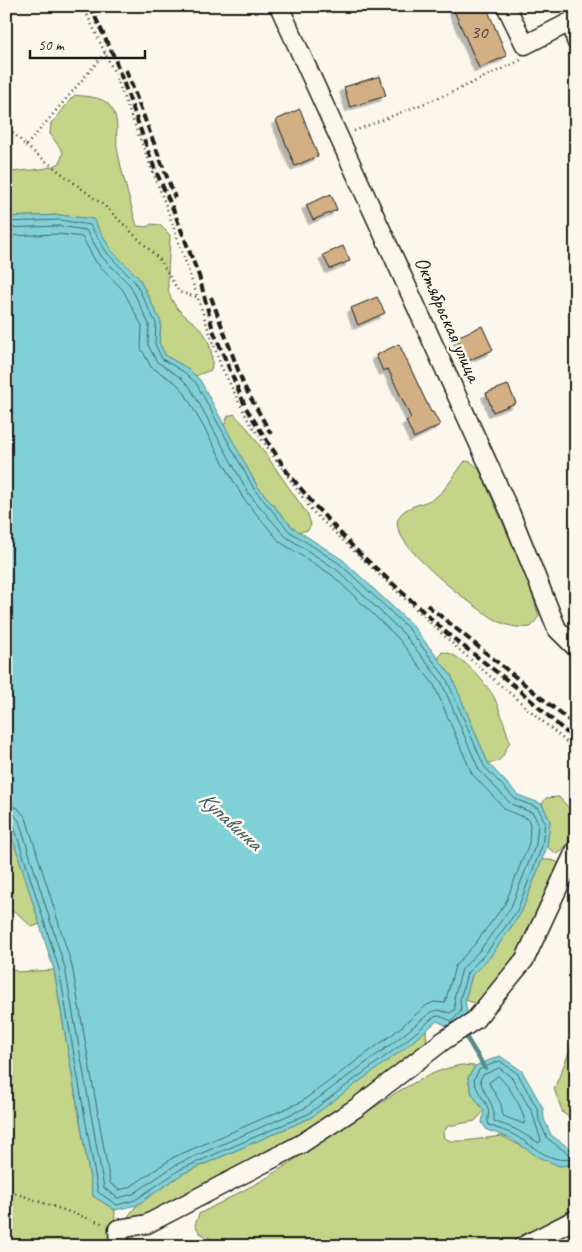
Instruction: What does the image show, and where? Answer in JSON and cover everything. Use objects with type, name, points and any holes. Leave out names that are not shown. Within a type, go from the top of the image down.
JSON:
[{"type":"street","name":"Октябрьская улица","points":[[279,6],[340,136],[510,512],[557,629],[576,648]]},
{"type":"street","points":[[506,6],[525,45],[574,20],[576,41]]},
{"type":"street","points":[[118,1237],[301,1144],[356,1108],[443,1040],[475,1020],[525,959],[576,848]]},
{"type":"street","points":[[524,1246],[576,1219]]},
{"type":"path","points":[[83,6],[106,53],[168,211],[221,366],[248,420],[314,512],[456,647],[576,750]]},
{"type":"path","points":[[340,136],[448,94],[524,59],[525,45]]},
{"type":"path","points":[[26,146],[106,53]]},
{"type":"path","points":[[6,125],[26,146],[107,208],[160,260],[179,292],[197,297]]},
{"type":"path","points":[[6,1096],[8,1191],[118,1237]]},
{"type":"green space","points":[[75,95],[102,100],[113,111],[117,122],[118,153],[137,226],[160,225],[170,235],[169,293],[173,303],[203,332],[208,340],[212,358],[211,370],[195,376],[187,368],[166,356],[159,343],[161,322],[139,278],[111,250],[93,219],[60,215],[6,217],[6,173],[41,169],[60,163],[63,152],[50,134],[51,123]]},
{"type":"green space","points":[[234,414],[248,429],[308,515],[311,525],[308,530],[299,532],[292,527],[257,486],[224,426],[228,416]]},
{"type":"green space","points":[[465,461],[471,462],[479,469],[527,577],[539,616],[531,627],[516,627],[502,623],[475,606],[438,577],[421,560],[407,544],[399,530],[398,519],[401,514],[409,508],[431,500],[440,494]]},
{"type":"green space","points":[[442,652],[449,653],[464,662],[485,684],[494,697],[510,742],[500,760],[488,763],[451,675],[438,659]]},
{"type":"green space","points":[[559,797],[572,812],[574,823],[569,842],[557,854],[547,847],[550,821],[542,804],[546,798]]},
{"type":"green space","points":[[6,817],[40,924],[32,927],[16,912],[6,912]]},
{"type":"green space","points":[[542,860],[560,863],[527,940],[505,975],[491,990],[475,1003],[465,1000],[472,975],[490,957],[521,913]]},
{"type":"green space","points":[[6,966],[18,972],[54,970],[93,1196],[115,1210],[114,1228],[105,1246],[6,1246]]},
{"type":"green space","points":[[426,1030],[427,1045],[323,1124],[131,1239],[125,1238],[126,1219],[137,1205],[182,1174],[310,1118]]},
{"type":"green space","points":[[576,1036],[576,1121],[563,1113],[554,1089]]},
{"type":"green space","points":[[461,1065],[475,1066],[468,1078],[472,1094],[484,1111],[475,1121],[448,1126],[443,1133],[444,1138],[451,1141],[465,1141],[502,1136],[559,1166],[576,1164],[576,1207],[503,1246],[213,1246],[211,1239],[200,1233],[195,1225],[199,1214],[265,1179],[399,1091],[437,1072]]},
{"type":"water","name":"Купавинка","points":[[60,215],[93,219],[111,250],[139,278],[161,322],[159,343],[166,356],[187,368],[200,380],[257,486],[292,527],[343,560],[412,625],[451,675],[488,763],[518,795],[542,804],[550,821],[547,847],[521,913],[490,957],[472,975],[465,1000],[467,1013],[451,1028],[437,1021],[405,1048],[310,1118],[182,1174],[137,1205],[115,1210],[93,1196],[54,970],[6,817],[6,217]]},
{"type":"water","points":[[500,1056],[522,1071],[543,1108],[544,1119],[551,1135],[576,1153],[576,1164],[559,1166],[538,1157],[510,1138],[487,1130],[482,1123],[484,1111],[472,1094],[468,1078],[475,1066]]},
{"type":"building","points":[[452,6],[486,6],[507,56],[479,68]]},
{"type":"building","points":[[380,76],[386,96],[350,107],[344,87]]},
{"type":"building","points":[[300,109],[318,156],[295,166],[276,120]]},
{"type":"building","points":[[331,194],[337,210],[313,220],[306,205]]},
{"type":"building","points":[[343,246],[350,261],[330,269],[323,255]]},
{"type":"building","points":[[377,297],[385,313],[358,325],[351,308]]},
{"type":"building","points":[[482,326],[493,350],[467,361],[457,337]]},
{"type":"building","points":[[399,344],[431,412],[433,412],[440,425],[414,438],[406,421],[411,418],[388,369],[383,371],[376,355]]},
{"type":"building","points":[[508,385],[516,403],[493,412],[486,393]]},
{"type":"waterway","points":[[463,1032],[485,1068]]},
{"type":"railway","points":[[90,6],[115,59],[154,167],[173,209],[199,276],[213,330],[246,408],[288,473],[316,507],[357,551],[449,635],[516,687],[576,741]]},
{"type":"railway","points":[[126,70],[175,198]]},
{"type":"railway","points":[[211,297],[244,386],[271,434]]},
{"type":"railway","points":[[427,605],[576,726]]}]
